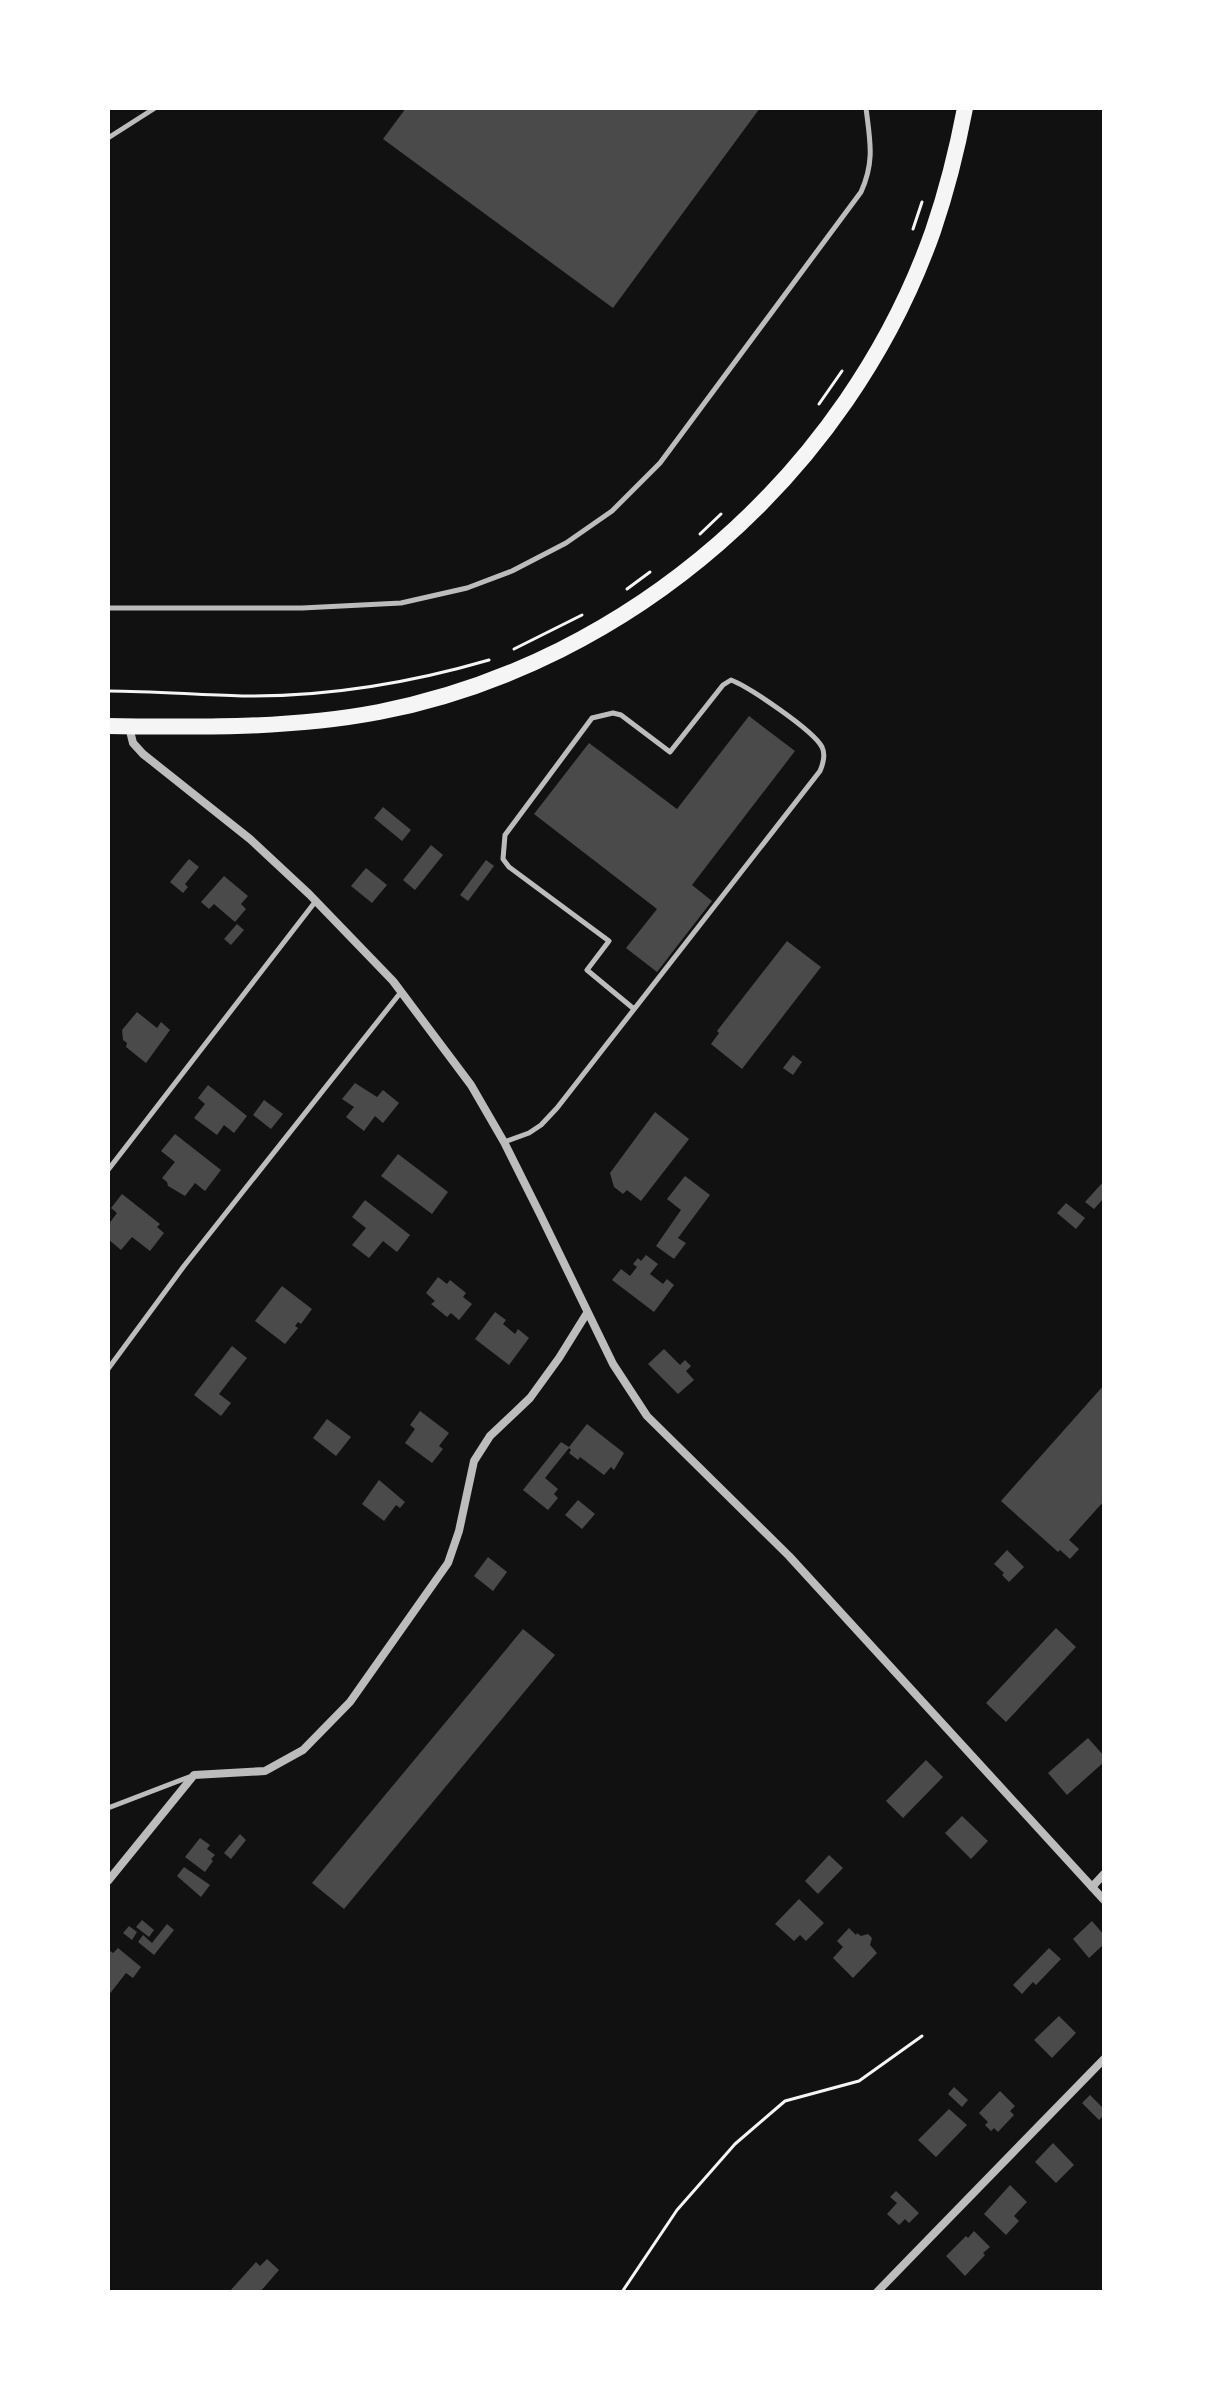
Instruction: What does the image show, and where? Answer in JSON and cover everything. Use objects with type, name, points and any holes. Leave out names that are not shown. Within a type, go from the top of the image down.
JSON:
[{"type":"main road","points":[[108,726],[245,727],[305,723],[379,712],[443,696],[520,668],[581,639],[690,568],[758,507],[797,465],[834,418],[871,361],[893,321],[932,234],[953,167],[965,108]]},
{"type":"street","points":[[129,727],[133,743],[143,754],[226,818],[316,901],[401,992],[471,1085],[504,1142],[613,1364],[647,1416],[789,1556],[1104,1900]]},
{"type":"street","points":[[108,1881],[194,1775],[265,1771],[303,1750],[350,1702],[448,1563],[459,1531],[474,1461],[490,1436],[530,1398],[587,1313]]},
{"type":"street","points":[[1092,1887],[1104,1874]]},
{"type":"street","points":[[877,2292],[1104,2059]]},
{"type":"lane","points":[[108,138],[155,108]]},
{"type":"lane","points":[[108,608],[302,608],[401,603],[478,584],[512,571],[566,543],[612,511],[660,463],[861,192],[871,167],[872,154],[866,108]]},
{"type":"lane","points":[[504,1142],[529,1133],[557,1108],[820,771],[824,761],[823,748],[811,735],[745,685],[731,680],[723,685],[670,752],[621,715],[613,713],[592,718],[505,835],[503,859],[509,867],[609,941],[587,970],[634,1009]]},
{"type":"lane","points":[[108,1170],[316,901]]},
{"type":"lane","points":[[108,1369],[184,1266],[401,992]]},
{"type":"lane","points":[[108,1808],[194,1775]]},
{"type":"path","points":[[622,2292],[677,2210],[735,2144],[785,2101],[859,2081],[922,2036]]},
{"type":"building","points":[[406,108],[760,108],[613,308],[383,139]]},
{"type":"building","points":[[749,716],[795,751],[692,885],[712,901],[657,972],[626,948],[657,909],[534,814],[589,743],[677,809]]},
{"type":"building","points":[[383,807],[411,830],[402,841],[374,818]]},
{"type":"building","points":[[431,845],[443,855],[415,890],[403,880]]},
{"type":"building","points":[[189,859],[199,867],[185,884],[188,887],[183,893],[170,882]]},
{"type":"building","points":[[486,860],[494,866],[468,901],[460,895]]},
{"type":"building","points":[[366,868],[387,885],[372,903],[351,886]]},
{"type":"building","points":[[224,876],[248,896],[241,904],[246,909],[235,922],[214,904],[209,909],[201,902]]},
{"type":"building","points":[[237,924],[244,930],[231,945],[224,939]]},
{"type":"building","points":[[787,941],[821,967],[742,1069],[711,1044],[719,1033],[717,1031]]},
{"type":"building","points":[[137,1012],[157,1028],[161,1022],[170,1030],[146,1063],[126,1047],[127,1043],[123,1040],[122,1030]]},
{"type":"building","points":[[793,1055],[802,1062],[793,1075],[783,1068]]},
{"type":"building","points":[[355,1083],[377,1097],[383,1090],[399,1103],[383,1123],[375,1116],[364,1131],[346,1117],[354,1107],[342,1099]]},
{"type":"building","points":[[208,1085],[247,1116],[234,1133],[224,1125],[217,1135],[194,1118],[205,1104],[198,1098]]},
{"type":"building","points":[[264,1100],[283,1114],[271,1129],[253,1115]]},
{"type":"building","points":[[655,1112],[689,1139],[641,1201],[627,1190],[623,1194],[614,1187],[610,1173]]},
{"type":"building","points":[[175,1134],[221,1170],[205,1191],[195,1183],[185,1196],[168,1186],[162,1178],[175,1162],[161,1151]]},
{"type":"building","points":[[398,1154],[448,1192],[432,1214],[381,1176]]},
{"type":"building","points":[[685,1176],[710,1195],[678,1238],[686,1243],[674,1259],[656,1246],[681,1210],[667,1199]]},
{"type":"building","points":[[1104,1181],[1104,1198],[1094,1209],[1085,1202]]},
{"type":"building","points":[[122,1194],[160,1224],[157,1227],[164,1233],[150,1251],[132,1237],[121,1250],[108,1239],[108,1225],[117,1213],[111,1208]]},
{"type":"building","points":[[365,1200],[410,1235],[397,1252],[383,1241],[369,1258],[352,1245],[366,1228],[352,1217]]},
{"type":"building","points":[[1066,1203],[1085,1218],[1076,1229],[1057,1213]]},
{"type":"building","points":[[646,1255],[658,1264],[650,1274],[663,1284],[667,1279],[674,1285],[654,1312],[612,1280],[621,1269],[630,1276],[637,1267],[633,1264]]},
{"type":"building","points":[[438,1277],[447,1284],[450,1280],[466,1293],[463,1297],[472,1304],[459,1320],[451,1313],[447,1317],[431,1304],[435,1301],[426,1293]]},
{"type":"building","points":[[282,1286],[312,1309],[301,1324],[298,1322],[295,1326],[298,1328],[285,1344],[255,1321]]},
{"type":"building","points":[[495,1312],[506,1320],[503,1324],[515,1334],[518,1329],[529,1338],[509,1365],[475,1339]]},
{"type":"building","points":[[232,1346],[247,1358],[219,1394],[231,1403],[221,1416],[194,1395]]},
{"type":"building","points":[[664,1349],[680,1365],[685,1360],[691,1366],[686,1371],[694,1380],[678,1394],[648,1364]]},
{"type":"building","points":[[1104,1385],[1104,1501],[1069,1540],[1079,1549],[1070,1559],[1001,1501]]},
{"type":"building","points":[[420,1411],[449,1433],[439,1446],[443,1449],[432,1463],[405,1443],[415,1429],[410,1425]]},
{"type":"building","points":[[327,1419],[351,1437],[336,1456],[313,1438]]},
{"type":"building","points":[[587,1424],[624,1453],[614,1470],[611,1467],[604,1475],[580,1457],[578,1460],[569,1453],[569,1448],[545,1478],[558,1489],[554,1494],[558,1498],[548,1510],[523,1490],[561,1442],[569,1447]]},
{"type":"building","points":[[379,1480],[405,1502],[400,1508],[396,1505],[384,1521],[362,1504]]},
{"type":"building","points":[[578,1500],[595,1514],[582,1529],[565,1515]]},
{"type":"building","points":[[1007,1550],[1024,1567],[1009,1582],[994,1564]]},
{"type":"building","points":[[488,1557],[507,1572],[493,1591],[474,1576]]},
{"type":"building","points":[[1056,1628],[1076,1647],[1006,1722],[986,1703]]},
{"type":"building","points":[[523,1629],[555,1655],[344,1909],[312,1883]]},
{"type":"building","points":[[1088,1738],[1104,1756],[1104,1762],[1067,1795],[1048,1773]]},
{"type":"building","points":[[926,1760],[943,1777],[903,1818],[886,1801]]},
{"type":"building","points":[[962,1816],[988,1841],[971,1859],[945,1833]]},
{"type":"building","points":[[240,1834],[246,1840],[231,1859],[224,1853]]},
{"type":"building","points":[[200,1838],[210,1845],[207,1849],[215,1855],[205,1872],[185,1857]]},
{"type":"building","points":[[829,1855],[843,1868],[818,1894],[805,1881]]},
{"type":"building","points":[[184,1867],[210,1885],[201,1897],[177,1876]]},
{"type":"building","points":[[799,1899],[824,1923],[806,1941],[800,1935],[794,1941],[775,1924]]},
{"type":"building","points":[[142,1920],[154,1930],[149,1937],[136,1927]]},
{"type":"building","points":[[1092,1921],[1104,1935],[1104,1944],[1089,1958],[1073,1939]]},
{"type":"building","points":[[167,1924],[174,1930],[154,1955],[138,1942],[143,1935],[152,1943]]},
{"type":"building","points":[[129,1926],[137,1932],[132,1940],[123,1933]]},
{"type":"building","points":[[849,1928],[856,1935],[868,1934],[872,1938],[870,1945],[877,1953],[853,1978],[833,1958],[843,1947],[837,1941]]},
{"type":"building","points":[[118,1948],[141,1967],[133,1978],[126,1973],[108,1996],[108,1949],[113,1953]]},
{"type":"building","points":[[1049,1948],[1061,1959],[1036,1985],[1033,1982],[1022,1994],[1013,1985]]},
{"type":"building","points":[[1059,2016],[1076,2033],[1052,2058],[1034,2040]]},
{"type":"building","points":[[954,2087],[968,2100],[962,2107],[948,2094]]},
{"type":"building","points":[[1000,2091],[1015,2106],[1010,2111],[1014,2115],[998,2132],[994,2128],[991,2131],[985,2125],[988,2122],[979,2113]]},
{"type":"building","points":[[1090,2095],[1104,2109],[1104,2115],[1099,2120],[1082,2103]]},
{"type":"building","points":[[949,2109],[967,2125],[936,2157],[918,2140]]},
{"type":"building","points":[[1053,2143],[1074,2165],[1056,2183],[1035,2162]]},
{"type":"building","points":[[1010,2185],[1027,2202],[1014,2216],[1019,2221],[1006,2235],[984,2214]]},
{"type":"building","points":[[896,2191],[919,2213],[909,2223],[905,2219],[899,2225],[887,2214],[897,2203],[890,2197]]},
{"type":"building","points":[[974,2231],[990,2247],[965,2276],[946,2256]]},
{"type":"building","points":[[267,2259],[279,2270],[260,2292],[229,2292],[256,2262],[260,2266]]}]
